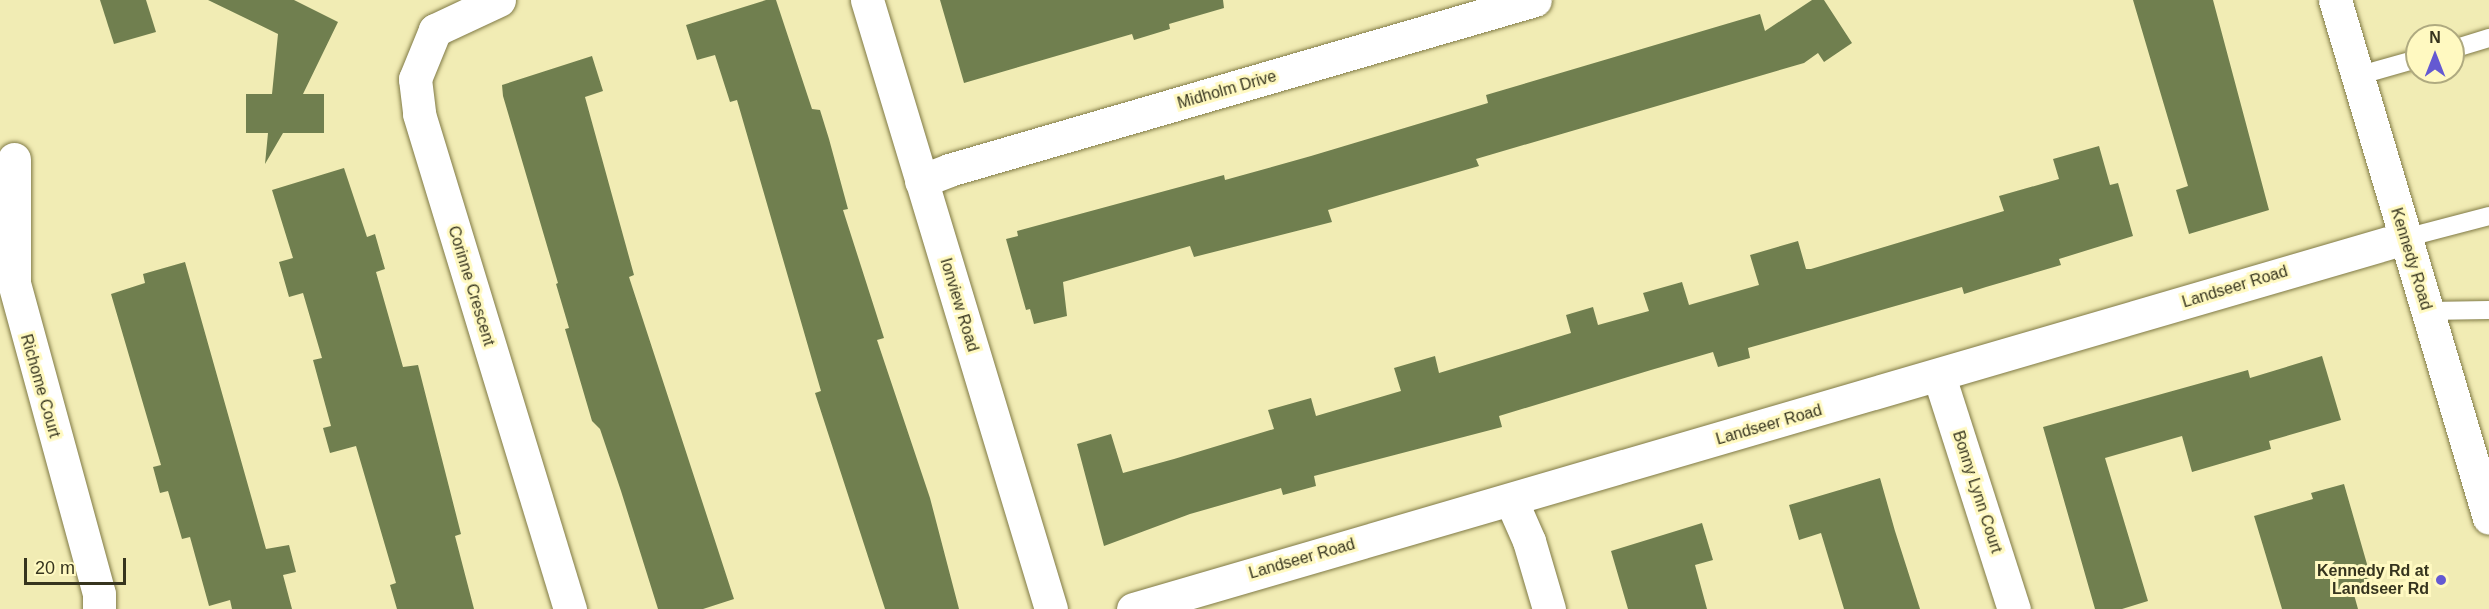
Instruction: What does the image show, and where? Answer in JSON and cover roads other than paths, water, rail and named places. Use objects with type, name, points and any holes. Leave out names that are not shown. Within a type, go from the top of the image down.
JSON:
[{"type":"street","name":"Corinne Crescent","points":[[499,0],[435,30],[415,79],[419,114],[570,609]]},
{"type":"street","name":"Ionview Road","points":[[867,0],[1051,609]]},
{"type":"street","name":"Midholm Drive","points":[[921,182],[949,170],[1535,0]]},
{"type":"street","name":"Kennedy Road","points":[[2340,1],[2357,76],[2489,518]]},
{"type":"street","name":"Richome Court","points":[[14,159],[14,283],[99,594],[99,609]]},
{"type":"street","name":"Landseer Road","points":[[1133,609],[1939,376],[2404,238]]},
{"type":"street","name":"Bonny Lynn Court","points":[[1939,376],[2014,609]]},
{"type":"street","points":[[1511,500],[1529,541],[1549,609]]},
{"type":"lane","points":[[2465,45],[2489,38]]},
{"type":"lane","points":[[2357,76],[2405,62]]},
{"type":"lane","points":[[2404,238],[2489,216]]},
{"type":"lane","points":[[2427,310],[2489,310]]},
{"type":"place","name":"Kennedy Rd at Landseer Rd","points":[[2441,580]]}]
